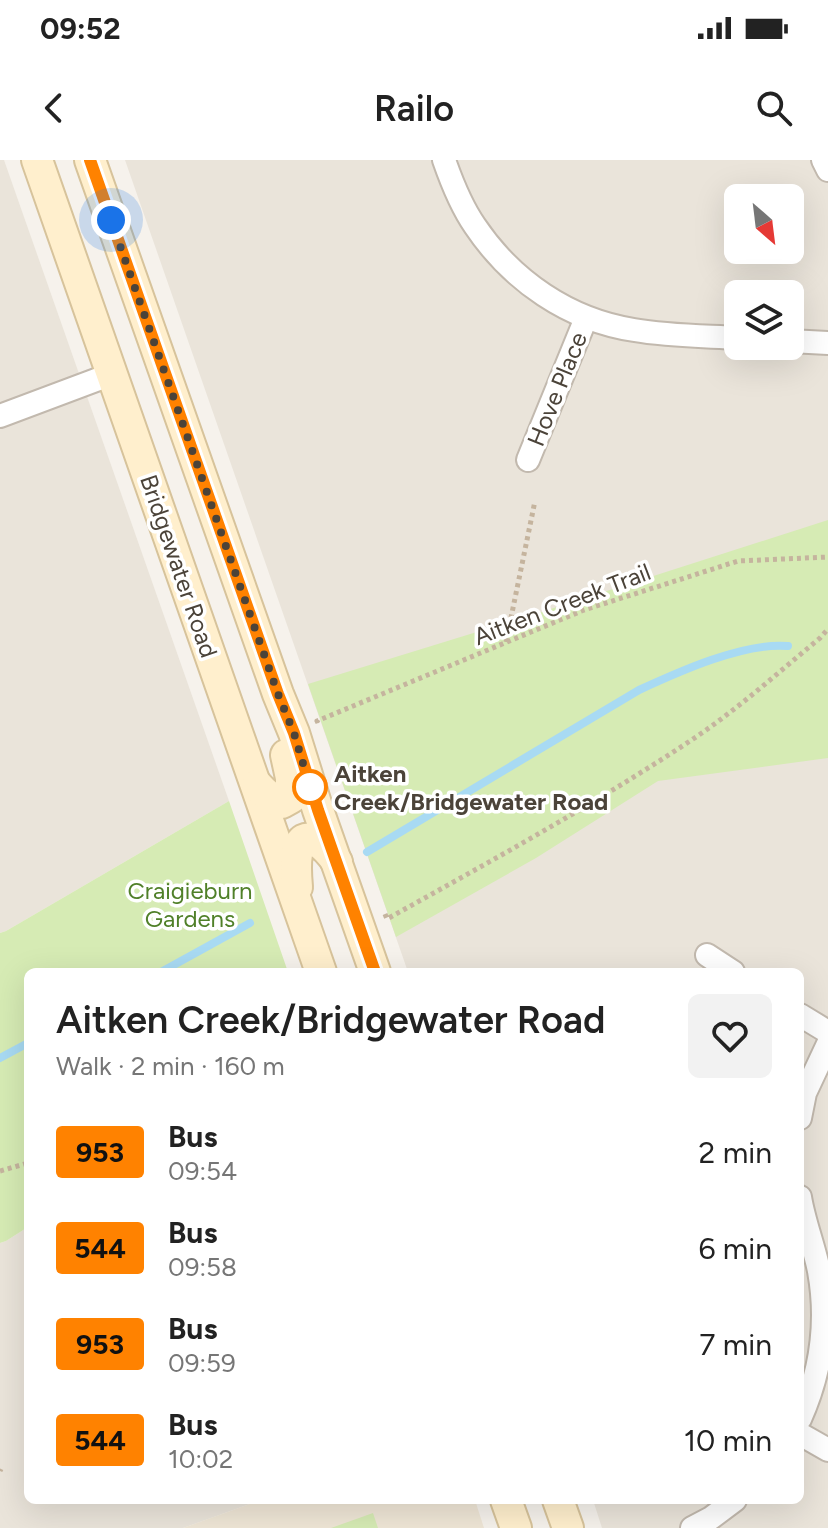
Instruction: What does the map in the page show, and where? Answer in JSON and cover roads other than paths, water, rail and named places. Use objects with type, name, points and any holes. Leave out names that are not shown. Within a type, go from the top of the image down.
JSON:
[{"type":"street","name":"Bridgewater Road","points":[[37,160],[320,968]]},
{"type":"street","name":"Bridgewater Road","points":[[90,160],[294,733],[374,968]]},
{"type":"street","points":[[444,160],[473,224],[494,253],[521,279],[551,299],[586,318],[633,330],[724,337]]},
{"type":"street","points":[[823,160],[828,170]]},
{"type":"street","name":"Hove Place","points":[[528,460],[586,318]]},
{"type":"street","points":[[804,342],[828,343]]},
{"type":"street","points":[[0,416],[112,374]]},
{"type":"street","points":[[257,785],[276,802],[282,803],[291,798],[291,778],[270,671]]},
{"type":"street","points":[[299,909],[296,859],[297,850],[303,842],[316,840],[337,862]]},
{"type":"street","points":[[707,955],[727,968]]},
{"type":"street","points":[[804,1017],[828,1032]]},
{"type":"street","points":[[804,1098],[828,1044]]},
{"type":"street","points":[[804,1212],[819,1268],[823,1305],[820,1359],[804,1408]]},
{"type":"street","points":[[804,1436],[828,1450]]},
{"type":"street","points":[[507,1504],[516,1528]]},
{"type":"street","points":[[559,1504],[568,1528]]},
{"type":"street","points":[[692,1528],[730,1504]]},
{"type":"waterway","points":[[367,852],[639,690],[732,653],[788,646]]},
{"type":"waterway","points":[[168,968],[250,923]]},
{"type":"waterway","points":[[0,1058],[24,1045]]},
{"type":"place","name":"Aitken Creek/Bridgewater Road","points":[[310,787]]},
{"type":"park label","name":"Craigieburn Gardens","points":[[190,904]]}]
